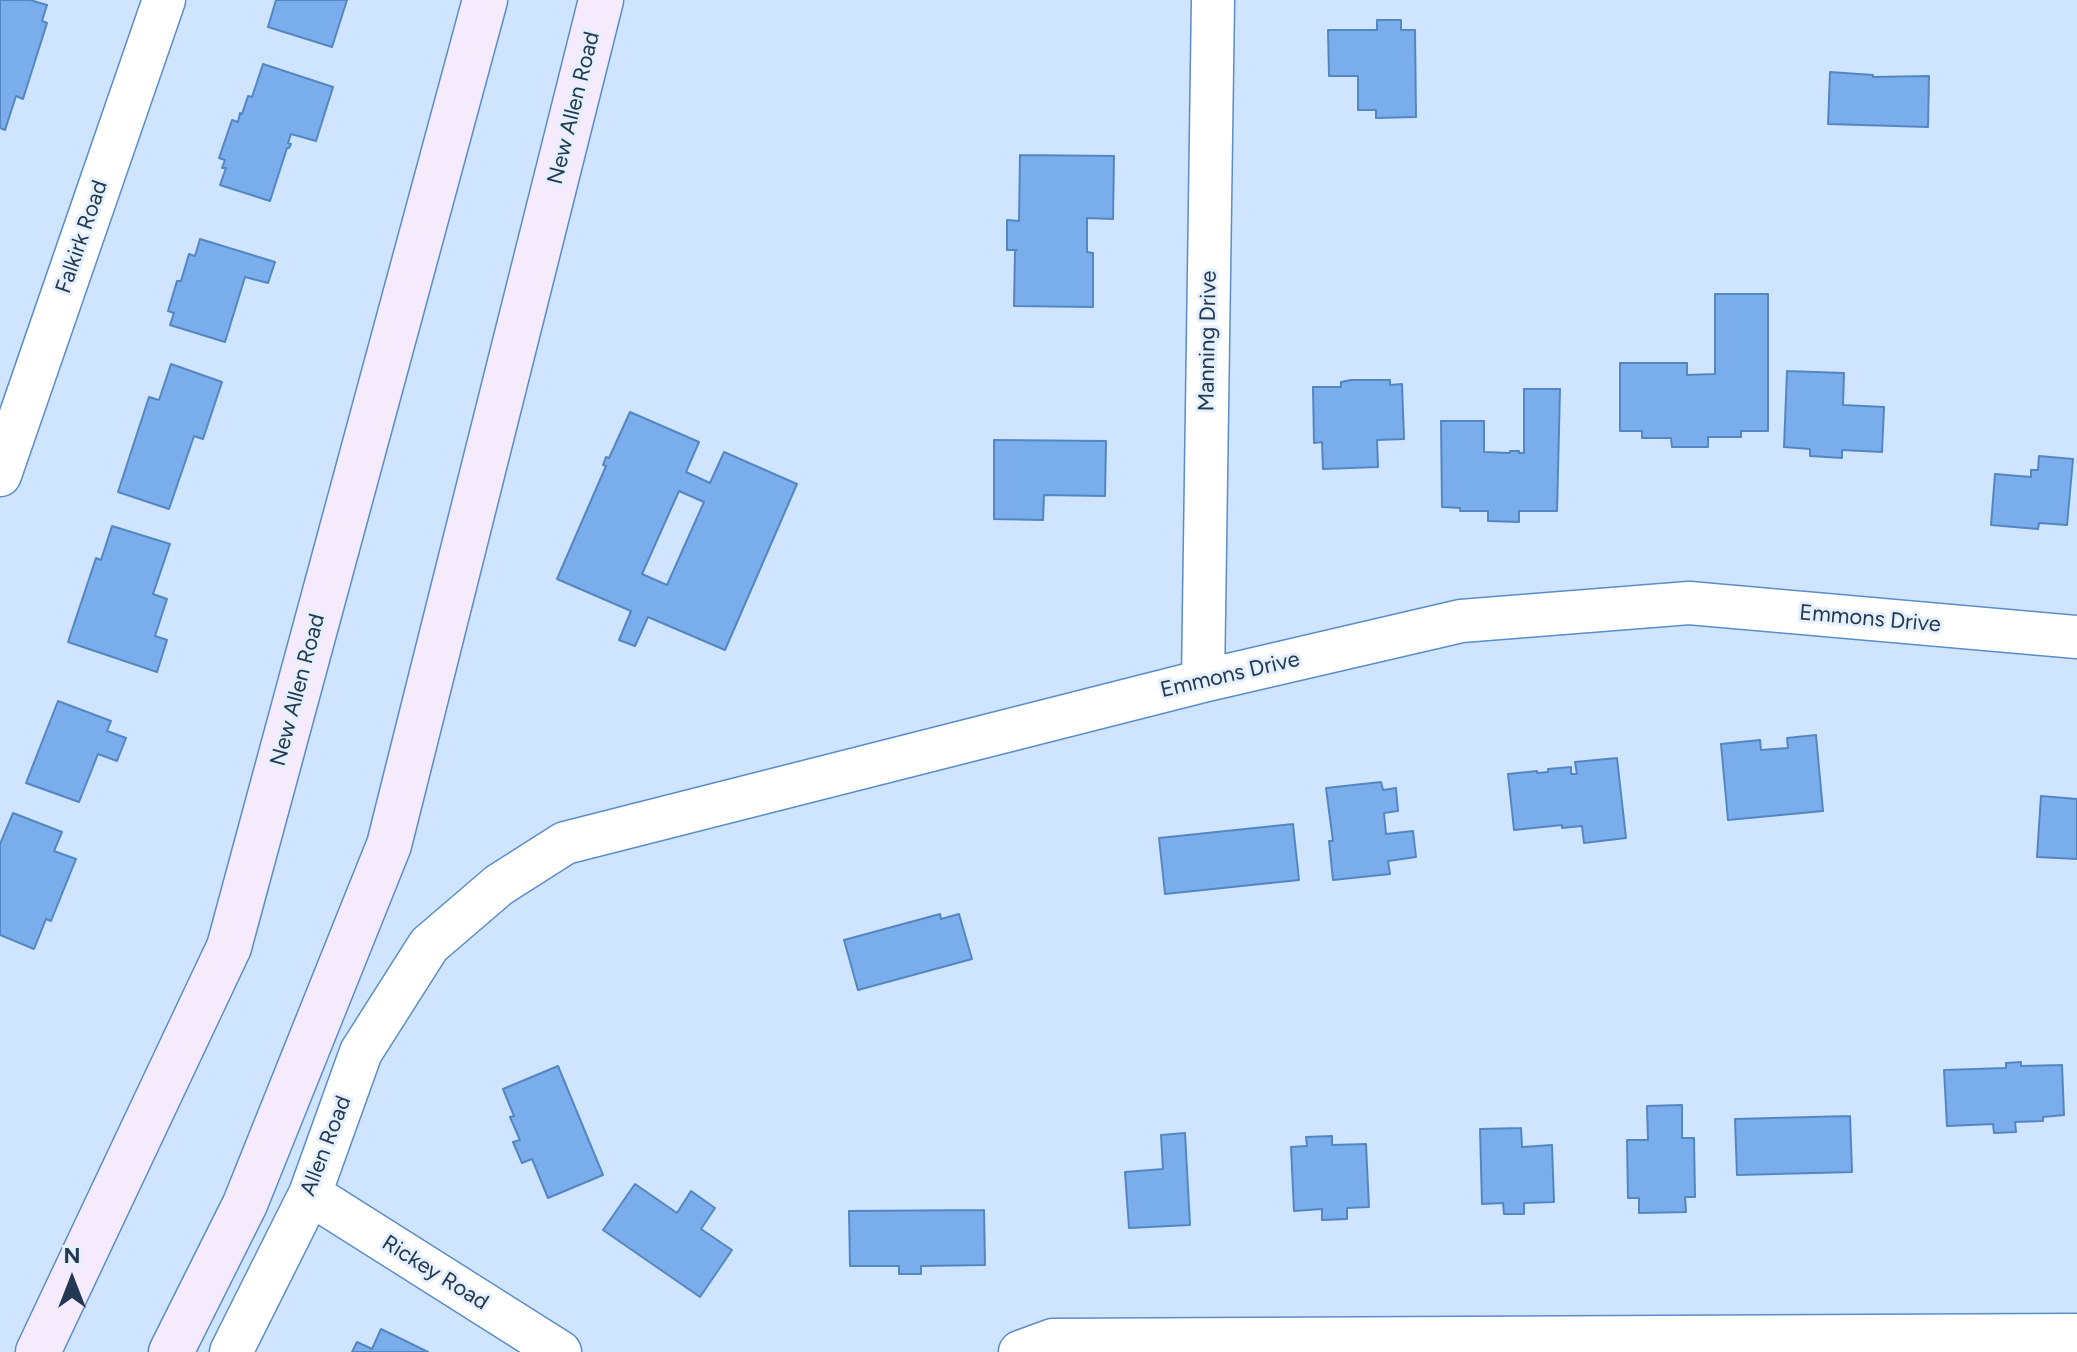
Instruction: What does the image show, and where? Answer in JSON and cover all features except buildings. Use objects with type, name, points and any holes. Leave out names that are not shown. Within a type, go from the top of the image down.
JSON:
[{"type":"main road","name":"New Allen Road","points":[[38,1352],[229,947],[485,0]]},
{"type":"main road","name":"New Allen Road","points":[[171,1352],[245,1204],[389,845],[601,0]]},
{"type":"street","name":"Falkirk Road","points":[[0,475],[164,0]]},
{"type":"street","name":"Manning Drive","points":[[1203,681],[1213,0]]},
{"type":"street","name":"Emmons Drive","points":[[429,945],[499,885],[565,843],[1203,681],[1461,621],[1689,603],[2077,637]]},
{"type":"street","name":"Allen Road","points":[[231,1352],[310,1194],[361,1052],[429,945]]},
{"type":"street","name":"Rickey Road","points":[[310,1194],[560,1352]]},
{"type":"street","points":[[1020,1352],[1053,1340],[2077,1335]]}]
